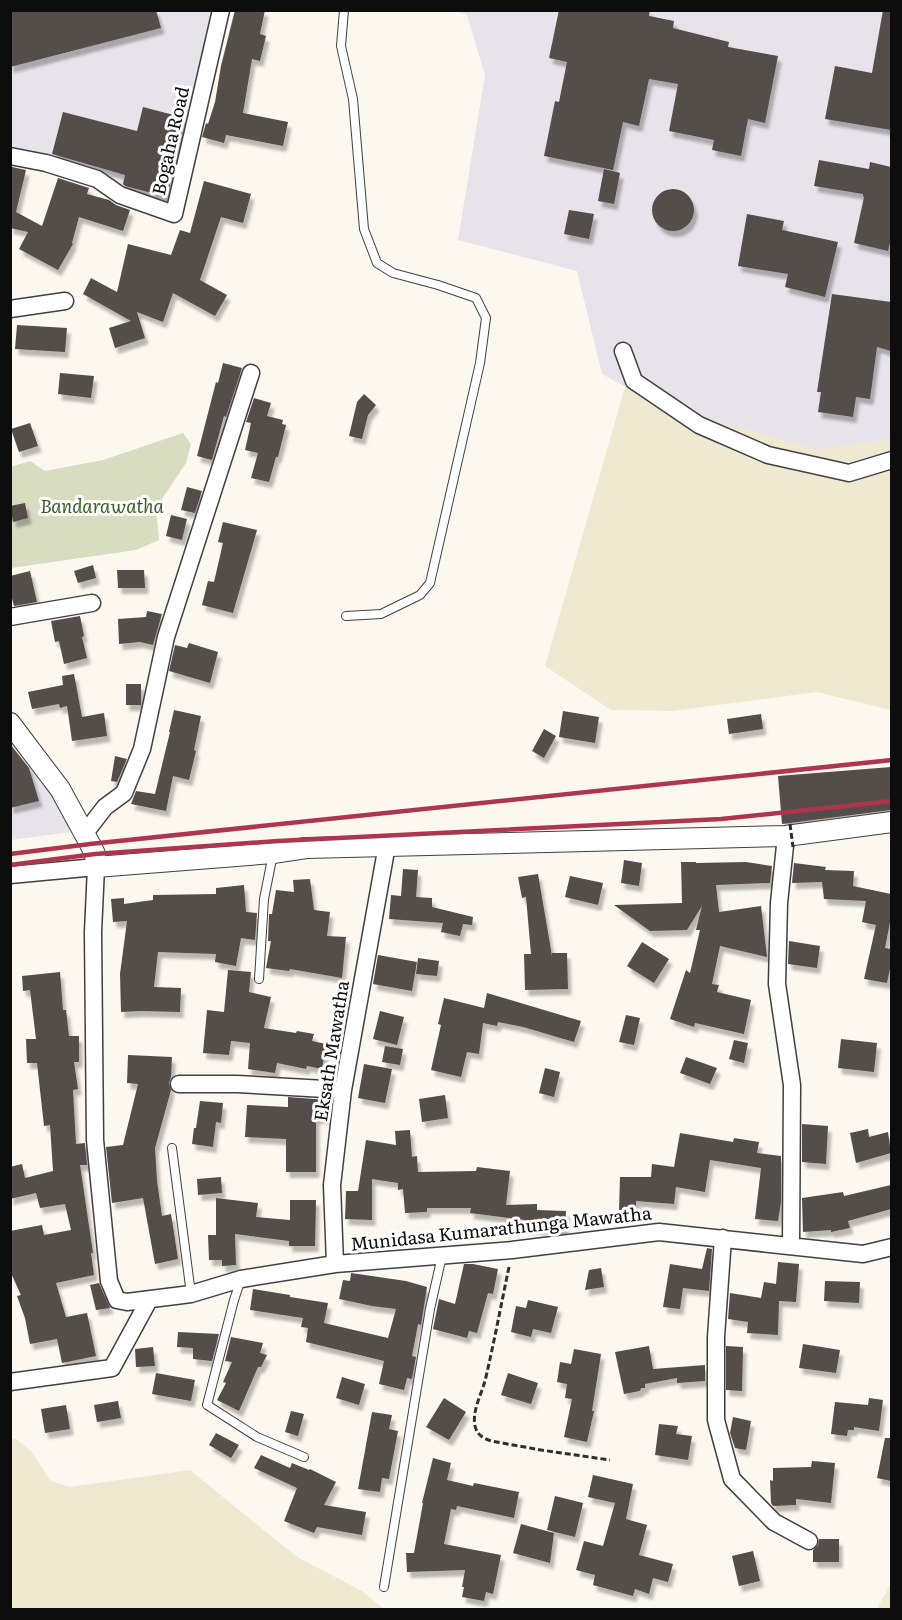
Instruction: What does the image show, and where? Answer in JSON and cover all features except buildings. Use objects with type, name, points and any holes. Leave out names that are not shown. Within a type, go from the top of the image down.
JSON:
[{"type":"street","name":"Bogaha Road","points":[[10,156],[46,163],[97,179],[120,195],[174,214],[221,10]]},
{"type":"street","points":[[10,309],[65,301]]},
{"type":"street","points":[[623,351],[634,381],[699,425],[768,455],[849,473],[891,460]]},
{"type":"street","points":[[84,832],[105,807],[124,793],[142,749],[166,637],[251,373]]},
{"type":"street","points":[[10,617],[92,603]]},
{"type":"street","points":[[10,723],[60,789],[95,854],[96,867]]},
{"type":"street","points":[[10,875],[273,854],[306,849],[387,845],[790,836],[891,822]]},
{"type":"street","points":[[790,836],[779,903],[777,984],[792,1085],[791,1246]]},
{"type":"street","name":"Eksath Mawatha","points":[[335,1264],[332,1185],[343,1090],[387,845]]},
{"type":"street","name":"Munidasa Kumarathunga Mawatha","points":[[96,867],[93,932],[95,1140],[109,1281],[117,1300],[127,1302],[191,1294],[241,1279],[335,1264],[512,1250],[659,1232],[863,1254],[891,1247]]},
{"type":"street","points":[[179,1084],[237,1084],[343,1090]]},
{"type":"street","points":[[723,1238],[716,1337],[716,1420],[732,1479],[774,1522],[809,1541]]},
{"type":"street","points":[[10,1382],[112,1368],[149,1300]]},
{"type":"lane","points":[[344,10],[341,46],[353,99],[364,229],[377,263],[393,273],[476,298],[486,318],[480,363],[430,583],[420,596],[381,614],[346,616]]},
{"type":"lane","points":[[259,978],[264,899],[273,854]]},
{"type":"lane","points":[[172,1148],[191,1294]]},
{"type":"lane","points":[[384,1587],[430,1309],[442,1256]]},
{"type":"lane","points":[[241,1279],[207,1405],[258,1437],[304,1457]]},
{"type":"path","points":[[512,1250],[486,1373],[476,1409],[475,1428],[483,1438],[501,1443],[610,1460]]},
{"type":"shaded area","points":[[10,11],[219,11],[169,207],[11,157]]},
{"type":"shaded area","points":[[456,11],[891,11],[891,483],[840,504],[602,374],[577,271],[458,240],[485,75],[467,15]]},
{"type":"shaded area","points":[[625,387],[695,415],[816,450],[891,439],[891,710],[816,692],[673,711],[611,710],[545,666]]},
{"type":"shaded area","points":[[10,727],[63,804],[70,832],[11,840]]},
{"type":"shaded area","points":[[16,1439],[32,1452],[50,1480],[69,1487],[190,1470],[297,1557],[362,1591],[384,1609],[11,1609],[10,1440]]},
{"type":"shaded area","points":[[891,1583],[891,1609],[877,1609]]},
{"type":"green space","name":"Bandarawatha","points":[[183,433],[191,444],[186,463],[156,508],[159,540],[136,550],[11,568],[10,467],[30,461],[45,471],[103,460]]},
{"type":"railway","points":[[10,854],[892,760]]},
{"type":"railway","points":[[10,865],[95,854],[278,841],[721,819],[892,801]]}]
